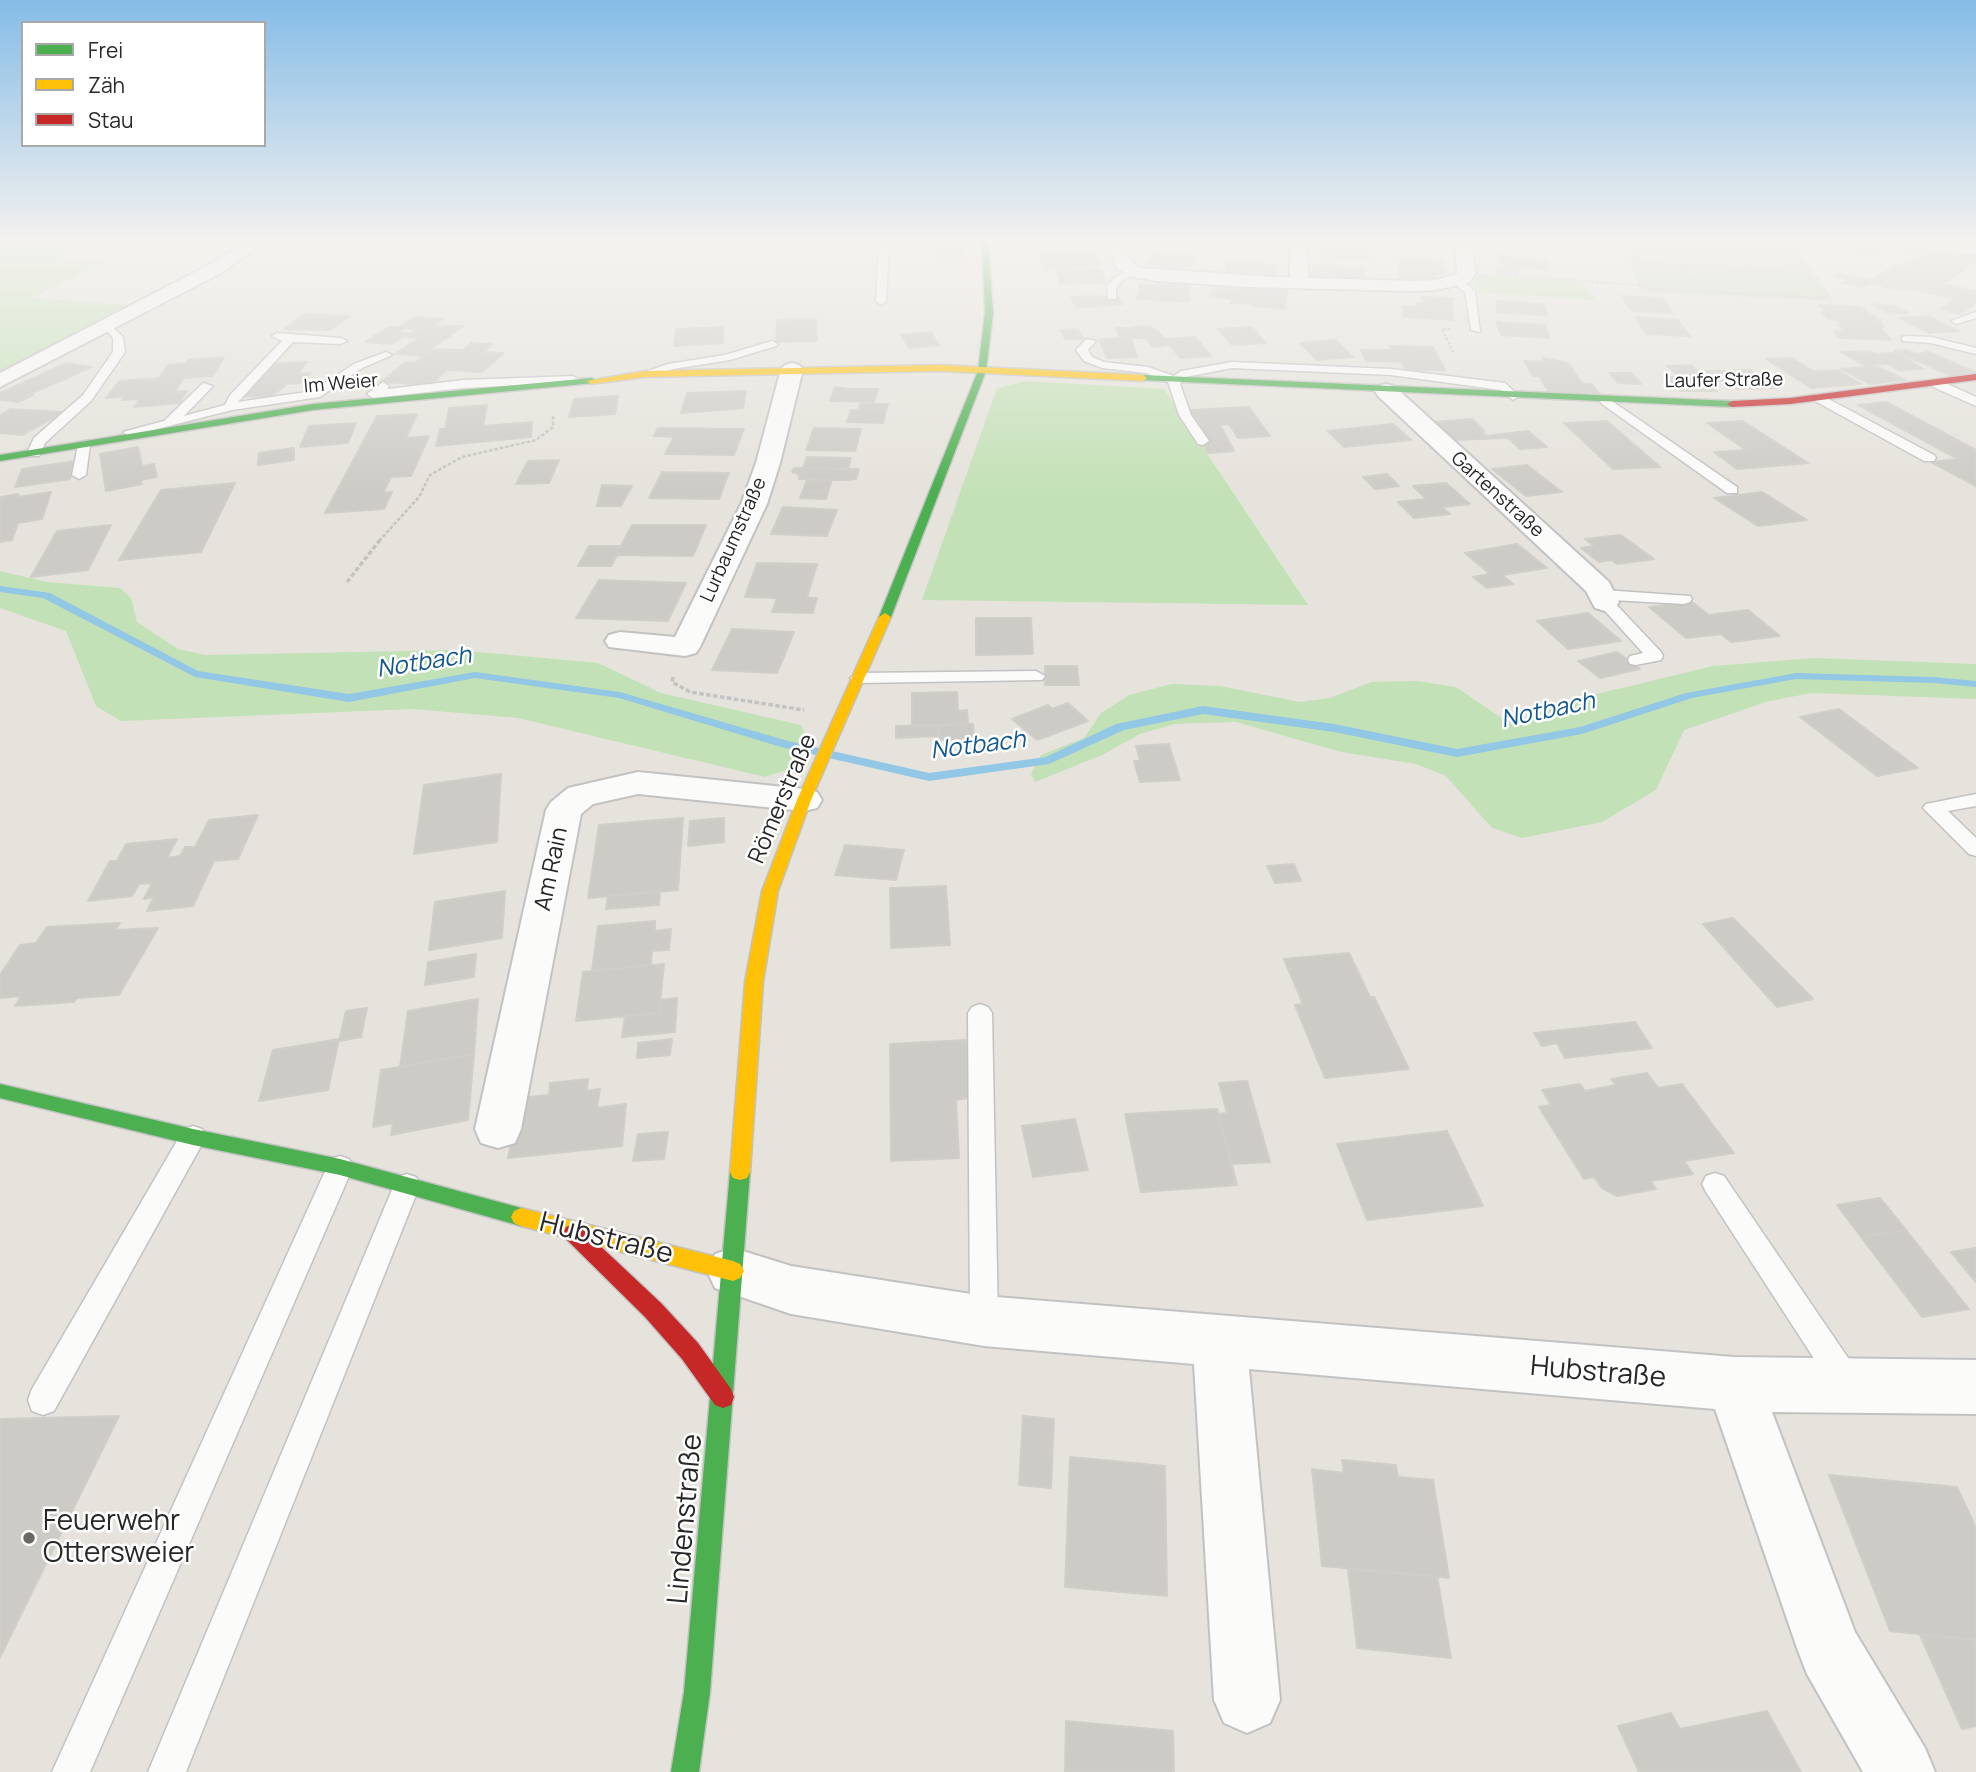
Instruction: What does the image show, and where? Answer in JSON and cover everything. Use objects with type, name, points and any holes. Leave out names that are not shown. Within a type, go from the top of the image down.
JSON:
[{"type":"main road","points":[[982,371],[988,326]]},
{"type":"main road","name":"Im Weier","points":[[0,458],[302,409],[544,387],[651,372],[905,367],[982,371]]},
{"type":"main road","name":"Laufer Straße","points":[[982,371],[1719,405],[1819,398],[1976,377]]},
{"type":"main road","name":"Römerstraße","points":[[733,1270],[754,982],[770,891],[810,788],[901,581],[982,371]]},
{"type":"main road","name":"Hubstraße","points":[[0,1091],[193,1137],[340,1167],[572,1231],[733,1270]]},
{"type":"main road","points":[[572,1231],[653,1310],[690,1351],[723,1397]]},
{"type":"main road","name":"Lindenstraße","points":[[685,1772],[697,1692],[733,1270]]},
{"type":"street","points":[[0,382],[108,326]]},
{"type":"street","name":"Lurbaumstraße","points":[[685,647],[754,504],[768,463],[792,369]]},
{"type":"street","name":"Gartenstraße","points":[[1386,391],[1600,588],[1604,598]]},
{"type":"street","points":[[620,640],[685,647]]},
{"type":"street","name":"Am Rain","points":[[498,1129],[564,810],[581,796],[638,783],[810,788]]},
{"type":"street","name":"Hubstraße","points":[[733,1270],[791,1290],[984,1321],[1734,1384],[1976,1387]]},
{"type":"street","points":[[1220,1341],[1247,1700]]},
{"type":"street","points":[[1734,1384],[1830,1651],[1901,1772]]},
{"type":"lane","points":[[34,453],[39,441],[87,398],[119,352],[118,337],[108,326]]},
{"type":"lane","points":[[1475,326],[1476,330]]},
{"type":"lane","points":[[276,336],[341,341]]},
{"type":"lane","points":[[230,407],[234,398],[290,339]]},
{"type":"lane","points":[[1906,339],[1931,340],[1976,351]]},
{"type":"lane","name":"Laufer Straße","points":[[1090,341],[1082,351],[1088,359],[1102,365],[1148,370],[1175,381],[1181,374],[1231,365],[1428,376],[1505,387],[1513,396]]},
{"type":"lane","points":[[651,372],[726,358],[772,344]]},
{"type":"lane","points":[[651,372],[658,360],[684,357],[704,349]]},
{"type":"lane","points":[[63,448],[230,407],[316,394],[358,366],[386,355]]},
{"type":"lane","points":[[464,384],[475,373]]},
{"type":"lane","points":[[383,386],[373,394],[464,384],[563,379],[593,381]]},
{"type":"lane","points":[[1175,381],[1185,415],[1203,441]]},
{"type":"lane","points":[[1937,384],[1976,402]]},
{"type":"lane","points":[[167,423],[187,408],[207,386]]},
{"type":"lane","points":[[1819,398],[1929,458]]},
{"type":"lane","points":[[1606,401],[1732,490]]},
{"type":"lane","points":[[79,475],[83,444]]},
{"type":"lane","points":[[1604,598],[1684,598]]},
{"type":"lane","points":[[1604,598],[1654,656],[1636,660]]},
{"type":"lane","points":[[859,678],[1036,676]]},
{"type":"lane","points":[[1976,800],[1933,808],[1976,849]]},
{"type":"lane","points":[[980,1013],[984,1321]]},
{"type":"lane","points":[[43,1400],[193,1137]]},
{"type":"lane","points":[[71,1772],[340,1167]]},
{"type":"lane","points":[[1715,1184],[1849,1386]]},
{"type":"lane","points":[[167,1772],[407,1185]]},
{"type":"path","points":[[348,582],[379,541],[419,498],[430,475],[436,470],[462,457],[521,445],[546,435],[553,427],[554,418],[544,387]]},
{"type":"path","points":[[685,647],[675,666],[672,682],[690,692],[842,717]]},
{"type":"green space","points":[[0,326],[102,326],[0,377]]},
{"type":"green space","points":[[1027,381],[1164,389],[1308,605],[922,600],[997,388]]},
{"type":"green space","points":[[0,571],[47,582],[120,588],[131,598],[137,622],[178,649],[205,655],[457,650],[598,663],[661,693],[801,725],[806,737],[789,769],[765,777],[518,718],[413,709],[121,721],[96,706],[66,631],[0,608]]},
{"type":"green space","points":[[1814,658],[1976,664],[1976,699],[1812,693],[1769,701],[1684,730],[1656,790],[1602,822],[1522,838],[1492,828],[1446,776],[1416,764],[1341,752],[1236,722],[1175,724],[1140,734],[1102,755],[1035,782],[1031,774],[1041,755],[1084,738],[1101,713],[1129,695],[1172,684],[1220,686],[1300,702],[1330,698],[1371,682],[1417,681],[1456,687],[1503,719],[1525,718],[1568,701],[1713,666]]},
{"type":"building","points":[[288,326],[336,326],[330,330],[284,329]]},
{"type":"building","points":[[464,326],[420,356],[395,354],[419,338],[405,337],[417,329],[404,328],[397,332],[409,333],[392,344],[365,342],[389,327]]},
{"type":"building","points":[[777,326],[816,326],[817,341],[776,342]]},
{"type":"building","points":[[1150,326],[1159,332],[1169,345],[1154,347],[1134,327]]},
{"type":"building","points":[[1497,326],[1545,326],[1550,338],[1501,335]]},
{"type":"building","points":[[1641,326],[1682,326],[1684,328]]},
{"type":"building","points":[[1641,326],[1684,328],[1690,336],[1646,334]]},
{"type":"building","points":[[1839,326],[1882,326],[1879,326],[1891,340],[1841,338],[1834,331],[1845,332]]},
{"type":"building","points":[[1914,326],[1948,326],[1959,331],[1929,333]]},
{"type":"building","points":[[723,327],[723,343],[674,346],[676,329]]},
{"type":"building","points":[[1252,327],[1266,343],[1232,345],[1218,329]]},
{"type":"building","points":[[1116,328],[1134,328],[1142,338],[1120,338]]},
{"type":"building","points":[[1078,329],[1083,339],[1065,339],[1061,330]]},
{"type":"building","points":[[931,332],[939,345],[909,348],[901,335]]},
{"type":"building","points":[[1195,337],[1211,356],[1180,358],[1165,339]]},
{"type":"building","points":[[1131,338],[1137,357],[1107,358],[1099,339]]},
{"type":"building","points":[[1336,340],[1353,357],[1317,360],[1300,343]]},
{"type":"building","points":[[472,343],[492,344],[484,352],[504,353],[482,372],[447,370],[430,385],[381,382],[406,362],[415,363],[432,349],[463,350]]},
{"type":"building","points":[[1390,346],[1433,347],[1445,370],[1406,370],[1402,362],[1366,361],[1361,350],[1392,350]]},
{"type":"building","points":[[1907,350],[1917,354],[1928,352],[1975,372],[1950,375],[1894,351]]},
{"type":"building","points":[[1869,351],[1875,354],[1897,353],[1924,369],[1898,370],[1889,364],[1864,365],[1841,352]]},
{"type":"building","points":[[224,357],[213,376],[184,378],[174,392],[187,391],[179,403],[134,407],[140,399],[122,400],[125,396],[106,398],[119,381],[159,378],[168,365],[186,363],[188,360]]},
{"type":"building","points":[[1543,358],[1568,363],[1582,383],[1592,384],[1599,393],[1548,391],[1539,376],[1533,376],[1524,361],[1545,362]]},
{"type":"building","points":[[1792,358],[1813,371],[1838,370],[1861,384],[1811,388],[1766,359]]},
{"type":"building","points":[[307,362],[298,374],[311,373],[303,383],[287,384],[272,396],[241,397],[270,364]]},
{"type":"building","points":[[66,363],[92,367],[18,402],[0,400],[0,393]]},
{"type":"building","points":[[1691,365],[1704,377],[1680,377],[1667,366]]},
{"type":"building","points":[[1876,366],[1905,380],[1870,384],[1841,369]]},
{"type":"building","points":[[1751,370],[1777,388],[1737,389],[1712,371]]},
{"type":"building","points":[[1698,371],[1712,371],[1725,381],[1714,381]]},
{"type":"building","points":[[1609,373],[1632,373],[1641,384],[1618,383]]},
{"type":"building","points":[[1664,377],[1700,377],[1717,391],[1680,391]]},
{"type":"building","points":[[835,387],[878,389],[874,402],[830,401]]},
{"type":"building","points":[[746,391],[743,408],[681,413],[687,393]]},
{"type":"building","points":[[618,396],[615,414],[569,417],[574,399]]},
{"type":"building","points":[[1886,402],[1976,450],[1976,486],[1931,462],[1958,459],[1858,405]]},
{"type":"building","points":[[860,404],[888,404],[886,410],[858,410]]},
{"type":"building","points":[[487,405],[483,426],[532,422],[531,437],[436,446],[440,429],[445,429],[449,408]]},
{"type":"building","points":[[1249,407],[1270,436],[1238,438],[1229,424],[1220,425],[1234,451],[1208,453],[1201,442],[1209,442],[1190,410]]},
{"type":"building","points":[[11,409],[64,412],[22,435],[0,433],[0,415]]},
{"type":"building","points":[[851,410],[886,410],[883,423],[847,422]]},
{"type":"building","points":[[417,414],[406,438],[429,436],[411,476],[391,477],[383,493],[392,492],[384,509],[325,513],[377,416]]},
{"type":"building","points":[[1472,419],[1486,436],[1528,431],[1547,447],[1520,449],[1508,438],[1452,440],[1434,422]]},
{"type":"building","points":[[1607,421],[1660,467],[1613,469],[1564,423]]},
{"type":"building","points":[[1743,421],[1808,463],[1737,469],[1714,452],[1746,450],[1707,423]]},
{"type":"building","points":[[356,423],[348,443],[300,447],[309,426]]},
{"type":"building","points":[[1393,424],[1411,440],[1344,447],[1328,431]]},
{"type":"building","points":[[658,428],[744,429],[734,455],[665,454],[674,437],[654,436]]},
{"type":"building","points":[[814,428],[861,429],[855,451],[806,450]]},
{"type":"building","points":[[138,447],[142,466],[154,464],[157,477],[141,480],[142,484],[106,491],[100,454]]},
{"type":"building","points":[[294,448],[294,460],[258,465],[259,453]]},
{"type":"building","points":[[807,457],[851,458],[848,469],[803,468]]},
{"type":"building","points":[[559,460],[549,483],[516,484],[528,461]]},
{"type":"building","points":[[75,461],[70,479],[15,487],[22,469]]},
{"type":"building","points":[[1527,465],[1562,492],[1526,496],[1492,469]]},
{"type":"building","points":[[794,468],[859,469],[856,479],[845,480],[799,479],[800,475],[792,472]]},
{"type":"building","points":[[662,472],[729,473],[719,499],[649,498]]},
{"type":"building","points":[[1387,474],[1399,486],[1375,489],[1363,477]]},
{"type":"building","points":[[807,479],[832,480],[828,492],[803,491]]},
{"type":"building","points":[[235,483],[201,552],[119,560],[161,490]]},
{"type":"building","points":[[1446,483],[1470,504],[1442,507],[1450,514],[1414,518],[1398,502],[1426,499],[1413,486]]},
{"type":"building","points":[[602,485],[632,486],[621,506],[597,506]]},
{"type":"building","points":[[803,491],[828,492],[826,499],[800,498]]},
{"type":"building","points":[[51,492],[42,519],[18,523],[12,540],[0,542],[0,497]]},
{"type":"building","points":[[1762,492],[1807,520],[1758,526],[1714,498]]},
{"type":"building","points":[[783,507],[837,510],[827,536],[771,534]]},
{"type":"building","points":[[111,525],[88,570],[31,577],[57,531]]},
{"type":"building","points":[[632,525],[706,525],[693,556],[617,555],[611,566],[578,566],[589,546],[621,546]]},
{"type":"building","points":[[1621,535],[1654,559],[1617,564],[1611,560],[1599,562],[1581,548],[1594,546],[1585,539]]},
{"type":"building","points":[[1517,544],[1547,568],[1502,575],[1513,584],[1487,588],[1473,577],[1490,574],[1465,553]]},
{"type":"building","points":[[757,563],[817,564],[807,598],[817,598],[813,613],[772,612],[777,598],[745,597]]},
{"type":"building","points":[[599,580],[686,583],[668,621],[576,618]]},
{"type":"building","points":[[1692,602],[1709,615],[1748,610],[1780,636],[1731,642],[1721,634],[1686,638],[1649,607]]},
{"type":"building","points":[[1588,613],[1621,641],[1568,649],[1537,621]]},
{"type":"building","points":[[976,618],[1031,618],[1033,654],[976,655]]},
{"type":"building","points":[[732,629],[794,632],[777,673],[712,670]]},
{"type":"building","points":[[1617,652],[1640,669],[1600,678],[1578,661]]},
{"type":"building","points":[[1045,666],[1077,666],[1079,685],[1045,685]]},
{"type":"building","points":[[957,692],[958,711],[967,710],[968,724],[912,726],[912,693]]},
{"type":"building","points":[[1068,703],[1088,721],[1037,740],[1012,719],[1048,705],[1052,709]]},
{"type":"building","points":[[1839,709],[1918,768],[1877,776],[1800,717]]},
{"type":"building","points":[[973,724],[974,739],[939,740],[939,725]]},
{"type":"building","points":[[939,725],[940,736],[896,738],[896,726]]},
{"type":"building","points":[[1169,744],[1180,780],[1140,782],[1134,761],[1140,761],[1136,746]]},
{"type":"building","points":[[501,774],[497,842],[414,854],[424,785]]},
{"type":"building","points":[[258,815],[238,859],[214,861],[193,906],[147,911],[154,897],[144,899],[152,883],[139,884],[132,896],[88,901],[110,861],[117,861],[126,844],[177,839],[167,858],[180,856],[185,847],[195,847],[209,820]]},
{"type":"building","points":[[683,818],[678,890],[588,898],[599,825]]},
{"type":"building","points":[[724,818],[724,842],[688,846],[690,821]]},
{"type":"building","points":[[845,845],[904,850],[896,880],[835,875]]},
{"type":"building","points":[[1294,864],[1301,881],[1275,883],[1267,866]]},
{"type":"building","points":[[946,886],[950,945],[891,948],[890,888]]},
{"type":"building","points":[[505,891],[502,938],[429,950],[435,902]]},
{"type":"building","points":[[660,891],[659,905],[606,909],[608,896]]},
{"type":"building","points":[[1733,918],[1813,999],[1777,1007],[1703,924]]},
{"type":"building","points":[[655,921],[655,931],[671,929],[669,950],[652,951],[651,965],[592,971],[598,926]]},
{"type":"building","points":[[120,923],[115,930],[158,928],[119,995],[77,998],[74,1002],[15,1006],[21,996],[0,998],[0,975],[20,945],[36,943],[47,927]]},
{"type":"building","points":[[1349,953],[1409,1069],[1325,1078],[1295,1005],[1303,1004],[1284,959]]},
{"type":"building","points":[[476,954],[474,977],[425,985],[428,962]]},
{"type":"building","points":[[664,964],[659,1013],[576,1021],[583,972]]},
{"type":"building","points":[[677,998],[675,1032],[622,1037],[625,1016],[659,1013],[661,1000]]},
{"type":"building","points":[[478,999],[474,1054],[400,1067],[408,1011]]},
{"type":"building","points":[[367,1008],[361,1037],[339,1041],[346,1011]]},
{"type":"building","points":[[1635,1022],[1652,1048],[1565,1058],[1557,1043],[1542,1046],[1534,1033]]},
{"type":"building","points":[[339,1039],[328,1090],[259,1101],[273,1050]]},
{"type":"building","points":[[672,1039],[670,1055],[637,1058],[638,1043]]},
{"type":"building","points":[[966,1040],[969,1098],[956,1100],[959,1158],[891,1161],[890,1044]]},
{"type":"building","points":[[474,1054],[468,1120],[391,1135],[393,1123],[373,1127],[381,1070]]},
{"type":"building","points":[[1647,1073],[1658,1088],[1682,1084],[1734,1153],[1684,1161],[1693,1174],[1651,1181],[1656,1189],[1617,1196],[1602,1188],[1594,1177],[1584,1179],[1539,1107],[1551,1105],[1542,1090],[1580,1084],[1585,1091],[1616,1085],[1611,1079]]},
{"type":"building","points":[[588,1079],[587,1091],[600,1089],[597,1108],[626,1104],[622,1146],[508,1158],[519,1098],[549,1095],[550,1083]]},
{"type":"building","points":[[1247,1081],[1270,1162],[1231,1164],[1218,1114],[1227,1113],[1219,1083]]},
{"type":"building","points":[[1217,1109],[1237,1185],[1141,1192],[1125,1114]]},
{"type":"building","points":[[1075,1119],[1088,1170],[1033,1177],[1022,1126]]},
{"type":"building","points":[[1447,1131],[1483,1206],[1367,1220],[1337,1144]]},
{"type":"building","points":[[668,1132],[664,1159],[633,1161],[638,1134]]},
{"type":"building","points":[[1880,1198],[1906,1230],[1861,1237],[1837,1205]]},
{"type":"building","points":[[1906,1230],[1969,1309],[1922,1317],[1861,1237]]},
{"type":"building","points":[[1976,1248],[1976,1282],[1951,1252]]},
{"type":"building","name":"Feuerwehr Ottersweier","points":[[119,1416],[0,1657],[0,1419]]},
{"type":"building","points":[[1023,1416],[1054,1419],[1051,1488],[1019,1485]]},
{"type":"building","points":[[1070,1457],[1165,1466],[1167,1596],[1065,1587]]},
{"type":"building","points":[[1342,1460],[1396,1465],[1398,1477],[1433,1480],[1449,1578],[1322,1566],[1312,1469],[1344,1473]]},
{"type":"building","points":[[1829,1475],[1957,1487],[1976,1528],[1976,1640],[1890,1631]]},
{"type":"building","points":[[1348,1569],[1437,1576],[1451,1658],[1357,1648]]},
{"type":"building","points":[[1920,1635],[1976,1640],[1976,1726],[1962,1729]]},
{"type":"building","points":[[1767,1711],[1801,1772],[1639,1772],[1618,1726],[1671,1713],[1680,1729]]},
{"type":"building","points":[[1066,1721],[1173,1731],[1174,1772],[1065,1772]]},
{"type":"waterway","name":"Notbach","points":[[0,589],[46,595],[195,674],[349,698],[475,675],[620,695],[785,744],[929,777],[1049,760],[1120,727],[1203,710],[1334,728],[1457,753],[1582,730],[1690,695],[1796,676],[1976,684]]},
{"type":"traffic: fast","points":[[885,617],[982,371],[987,326]]},
{"type":"traffic: fast","points":[[1143,378],[1732,404]]},
{"type":"traffic: fast","points":[[0,458],[313,407],[591,381]]},
{"type":"traffic: fast","points":[[0,1091],[193,1137],[340,1167],[521,1217]]},
{"type":"traffic: fast","points":[[685,1772],[697,1692],[740,1172]]},
{"type":"traffic: slow","points":[[591,381],[645,374],[940,368],[1143,378]]},
{"type":"traffic: slow","points":[[740,1172],[754,982],[770,891],[804,800],[885,617]]},
{"type":"traffic: slow","points":[[521,1217],[733,1271]]},
{"type":"traffic: jam","points":[[1732,404],[1790,401],[1976,377]]},
{"type":"traffic: jam","points":[[573,1233],[653,1310],[690,1351],[723,1397]]},
{"type":"place","name":"Feuerwehr Ottersweier","points":[[29,1538]]}]
